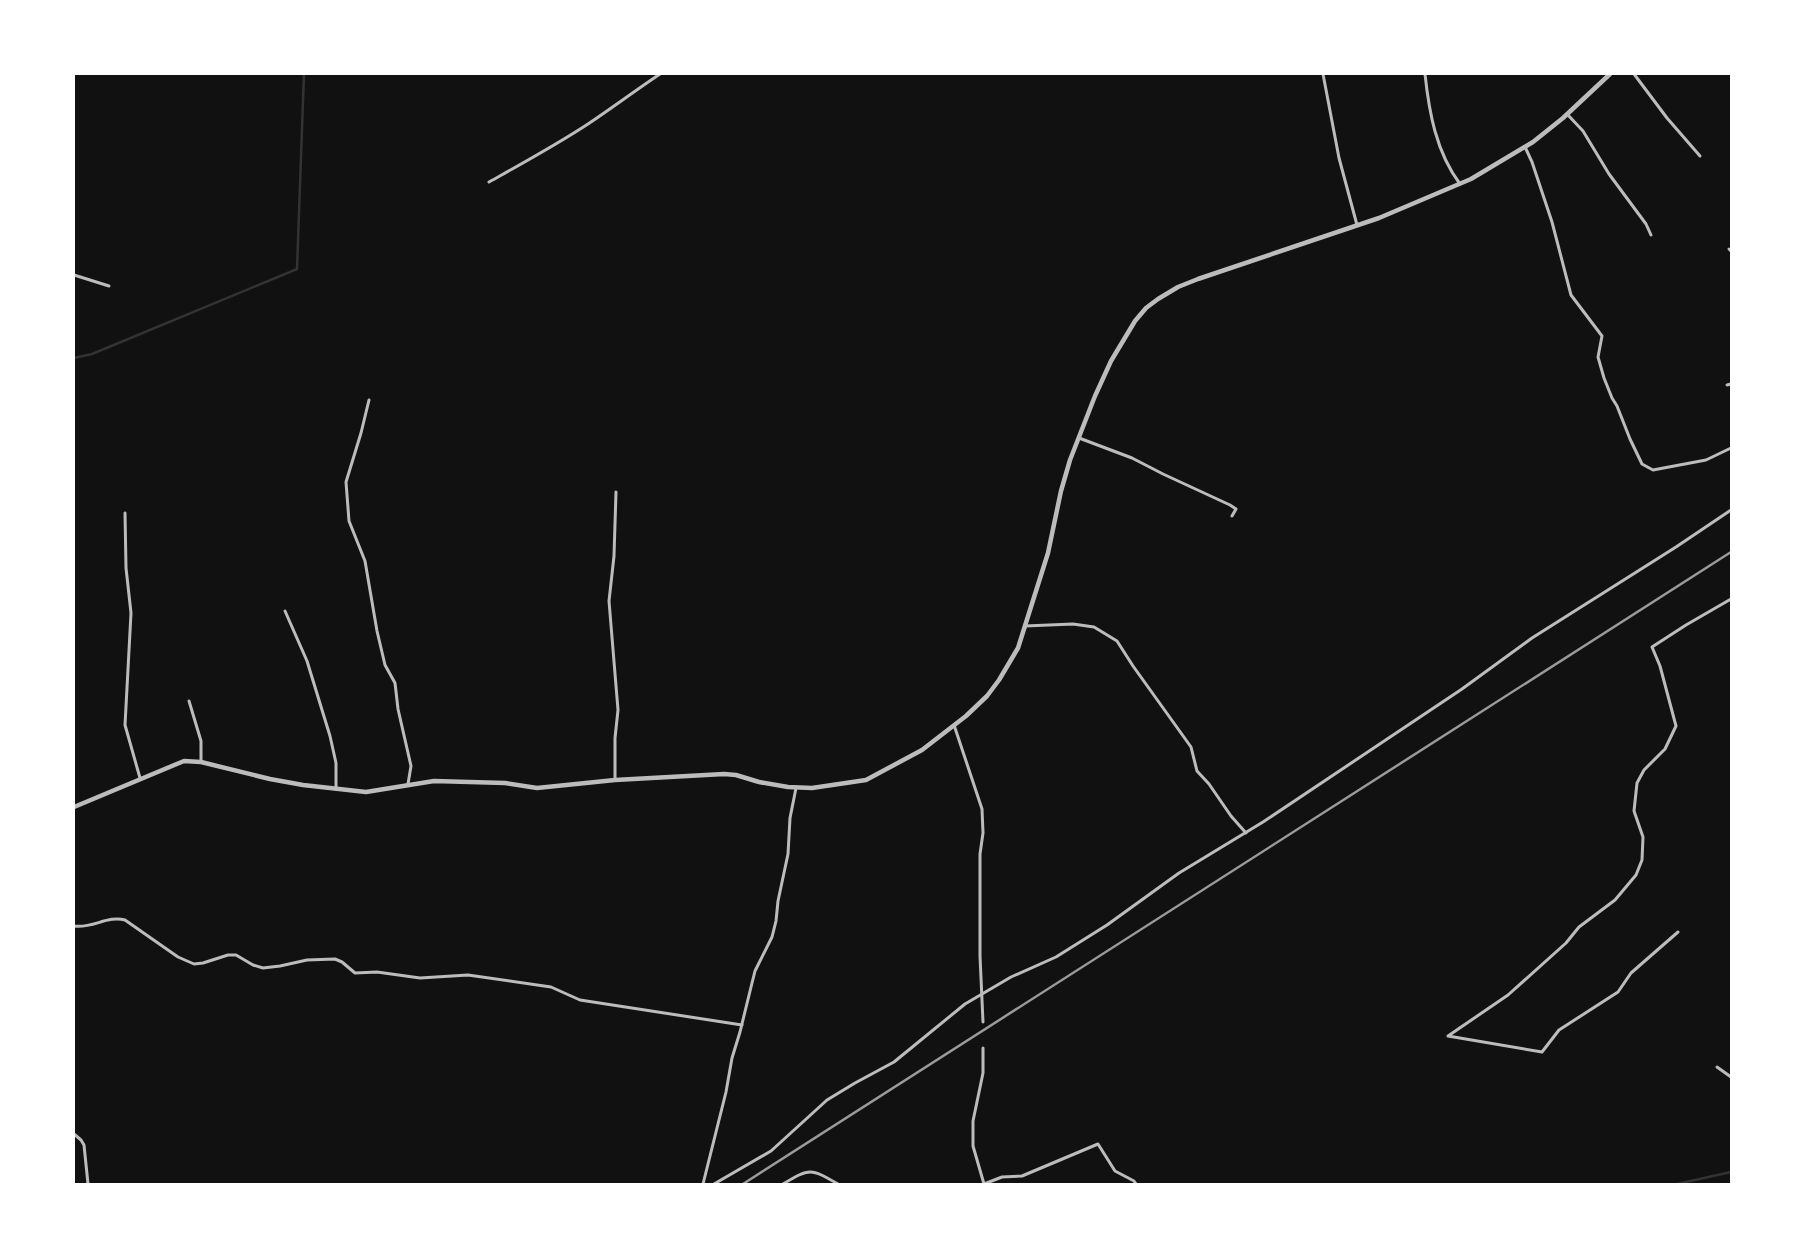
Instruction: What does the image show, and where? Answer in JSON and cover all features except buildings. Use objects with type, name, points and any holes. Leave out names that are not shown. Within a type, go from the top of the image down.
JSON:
[{"type":"street","points":[[489,182],[537,156],[589,124],[626,96],[660,74]]},
{"type":"street","points":[[1324,74],[1339,158],[1356,225]]},
{"type":"street","points":[[1425,74],[1430,116],[1442,152],[1452,173],[1460,184]]},
{"type":"street","points":[[74,807],[184,761],[201,762],[270,779],[366,792],[434,781],[477,782],[537,788],[615,780],[724,774],[796,788],[837,786],[866,780],[922,750],[954,726],[987,696],[1018,648],[1048,553],[1061,491],[1079,438],[1111,361],[1135,321],[1146,308],[1178,287],[1198,278],[1379,218],[1460,184],[1526,147],[1568,114],[1610,74]]},
{"type":"street","points":[[1634,74],[1667,118],[1700,156]]},
{"type":"street","points":[[1568,114],[1583,131],[1610,174],[1646,224],[1651,235]]},
{"type":"street","points":[[1526,147],[1552,222],[1571,295],[1602,336],[1598,357],[1604,378],[1642,464],[1652,470],[1706,460],[1731,448]]},
{"type":"street","points":[[74,275],[109,286]]},
{"type":"street","points":[[369,400],[362,433],[346,482],[349,521],[365,562],[385,666],[395,683],[398,708],[411,766],[408,784]]},
{"type":"street","points":[[1079,438],[1132,458],[1230,505],[1236,509],[1232,516]]},
{"type":"street","points":[[615,780],[615,738],[618,710],[609,600],[614,556],[616,492]]},
{"type":"street","points":[[714,1184],[770,1151],[827,1100],[855,1082],[894,1062],[965,1004],[1011,977],[1056,957],[1106,925],[1179,873],[1246,833],[1462,689],[1532,638],[1731,510]]},
{"type":"street","points":[[125,513],[126,568],[131,613],[125,724],[140,778]]},
{"type":"street","points":[[1678,932],[1632,973],[1618,992],[1559,1030],[1542,1052],[1448,1036],[1508,995],[1566,943],[1579,927],[1615,900],[1636,875],[1642,860],[1643,837],[1634,812],[1637,783],[1644,770],[1665,749],[1676,726],[1660,666],[1652,647],[1686,624],[1731,599]]},
{"type":"street","points":[[285,611],[307,661],[330,736],[336,763],[336,789]]},
{"type":"street","points":[[1025,626],[1073,624],[1094,627],[1117,641],[1191,747],[1197,772],[1209,784],[1246,833]]},
{"type":"street","points":[[189,701],[201,741],[201,762]]},
{"type":"street","points":[[954,726],[982,809],[980,956],[983,1022]]},
{"type":"street","points":[[703,1184],[726,1092],[732,1058],[755,971],[772,937],[776,920],[778,900],[788,854],[790,818],[796,788]]},
{"type":"street","points":[[74,926],[88,927],[119,918],[125,920],[178,958],[194,964],[228,955],[236,955],[263,968],[307,960],[335,959],[355,972],[377,972],[420,978],[468,976],[551,987],[580,1000],[742,1025]]},
{"type":"street","points":[[983,1048],[983,1074],[973,1121],[973,1146],[984,1184],[1002,1177],[1022,1176],[1098,1144],[1115,1171],[1136,1184]]},
{"type":"street","points":[[1717,1066],[1731,1077]]},
{"type":"street","points":[[74,1134],[84,1145],[88,1184]]},
{"type":"street","points":[[783,1184],[800,1174],[810,1171],[819,1173],[838,1184]]},
{"type":"waterway","points":[[74,358],[92,354],[297,269],[304,74]]},
{"type":"waterway","points":[[1677,1184],[1731,1172]]},
{"type":"railway","points":[[743,1184],[1731,552]]}]
